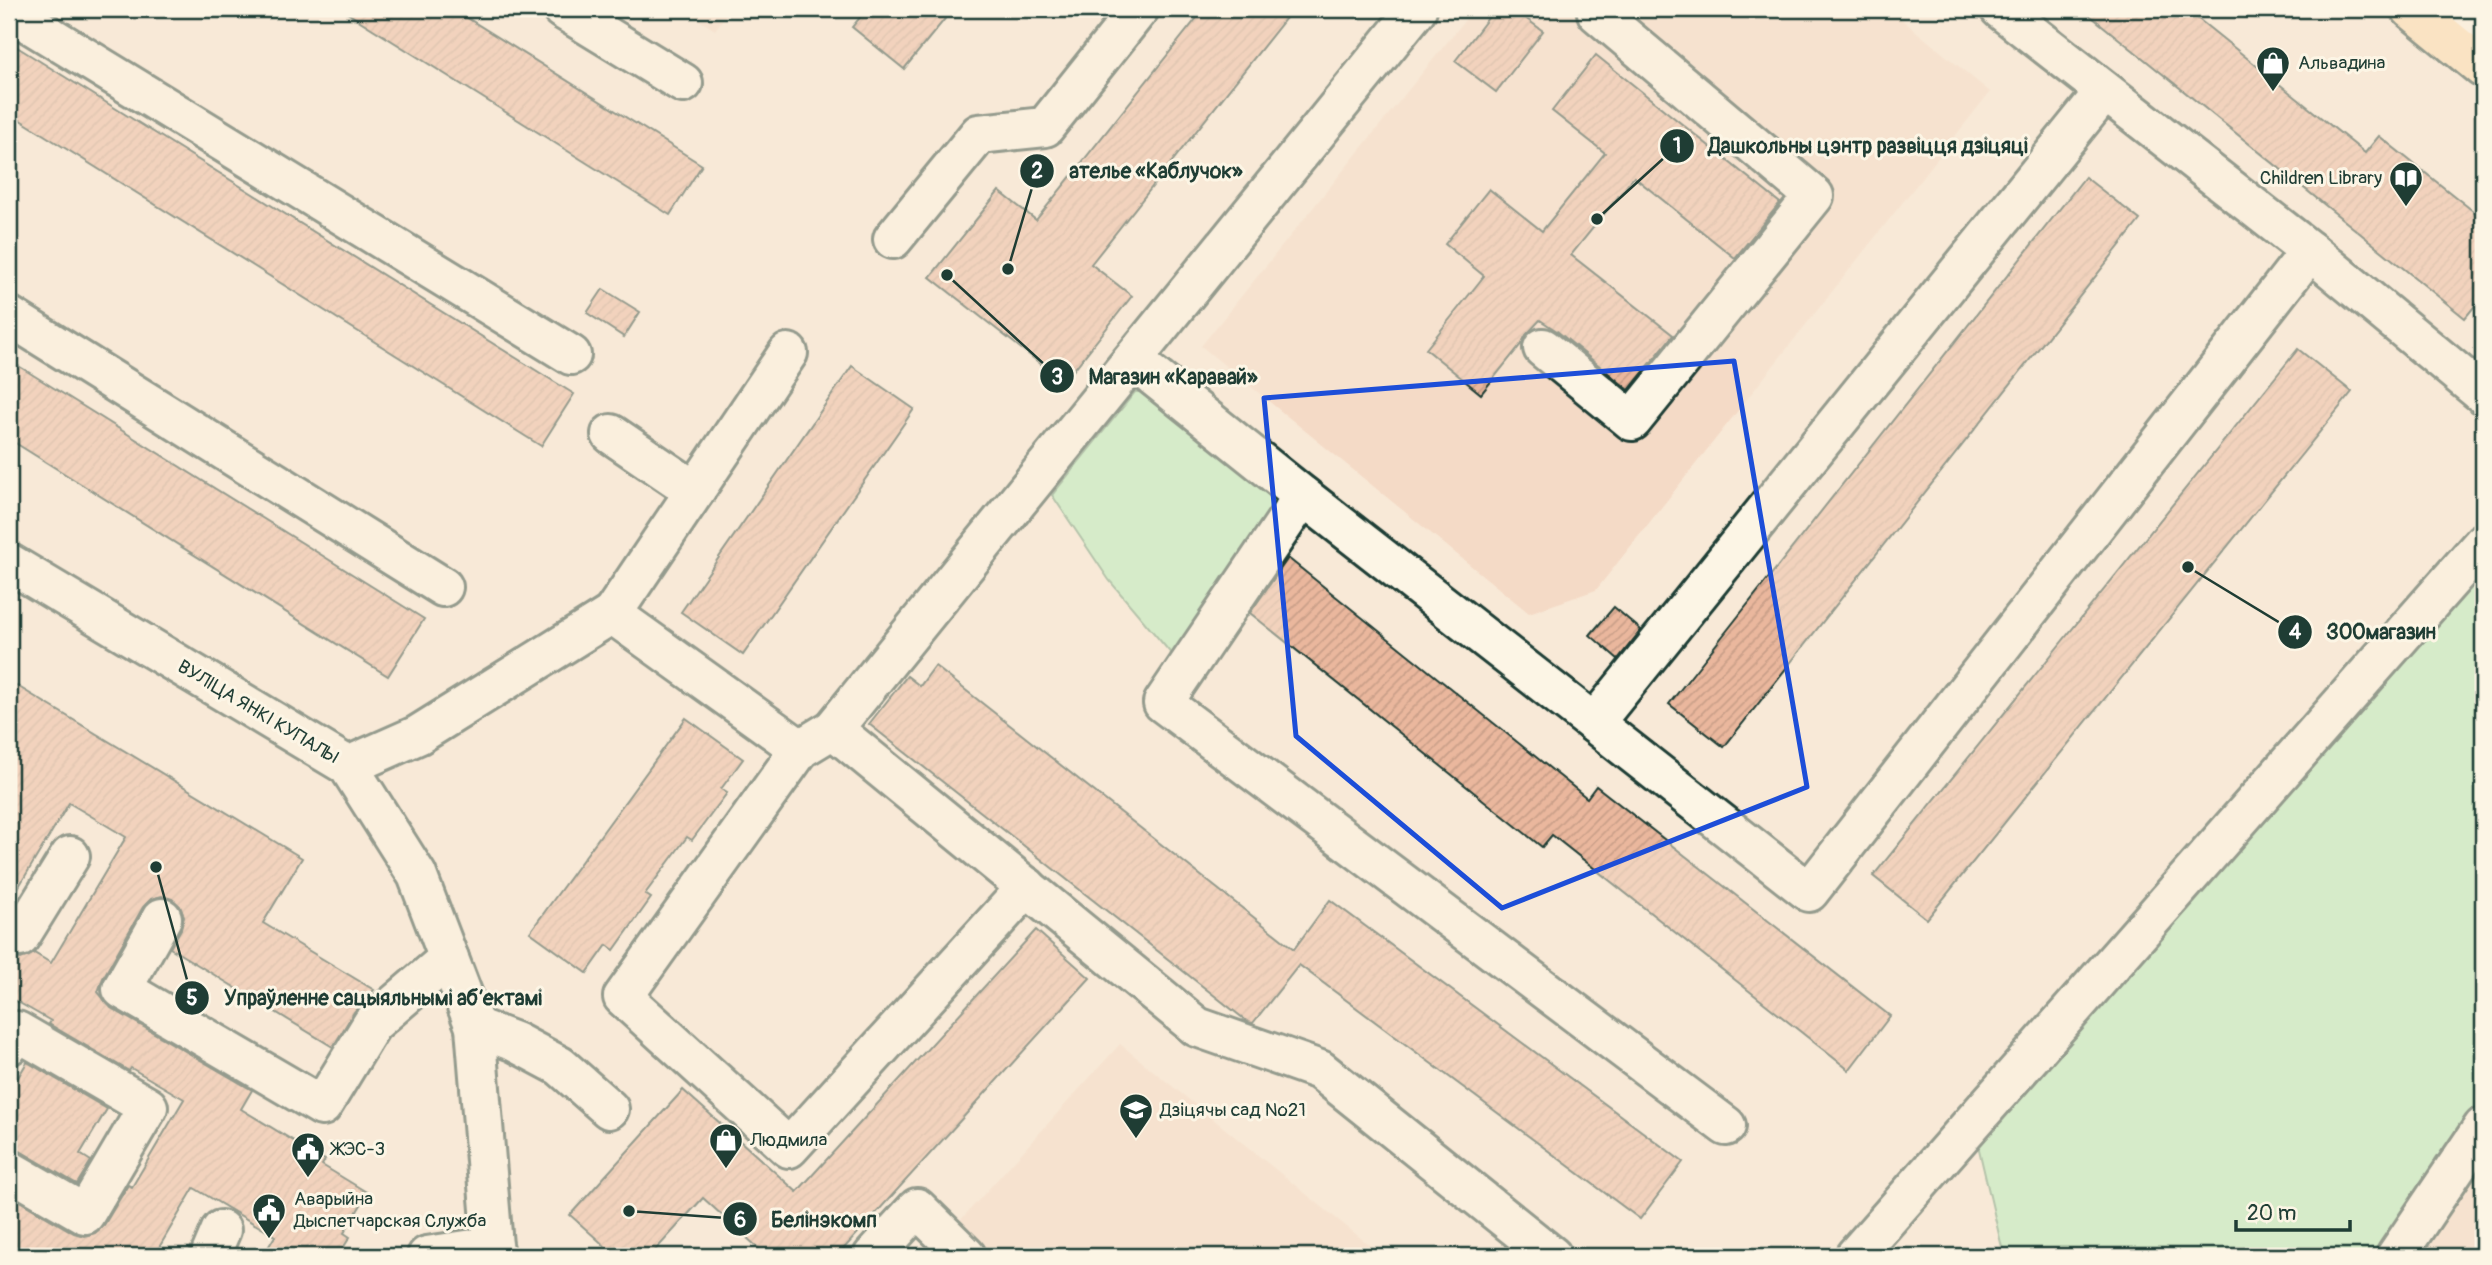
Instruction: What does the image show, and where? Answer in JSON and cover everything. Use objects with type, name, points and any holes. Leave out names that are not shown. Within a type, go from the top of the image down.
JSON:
[{"type":"main road","points":[[2411,9],[2469,56]]},
{"type":"street","points":[[562,9],[683,83]]},
{"type":"street","points":[[893,239],[979,134],[1045,127],[1139,9]]},
{"type":"street","points":[[1027,887],[789,1148],[624,997],[800,749],[833,729],[1417,9]]},
{"type":"street","points":[[1543,348],[1632,421],[1814,196],[1597,13],[1601,9]]},
{"type":"street","points":[[2000,9],[2309,251],[2483,394]]},
{"type":"street","points":[[2469,56],[2483,10]]},
{"type":"street","points":[[9,11],[571,355]]},
{"type":"street","points":[[1594,723],[2104,92]]},
{"type":"street","points":[[1133,360],[1809,892],[2309,251]]},
{"type":"street","points":[[9,316],[443,587]]},
{"type":"street","points":[[348,766],[418,736],[612,614],[788,353]]},
{"type":"street","points":[[611,434],[695,491]]},
{"type":"street","points":[[1303,496],[1163,703],[1726,1126]]},
{"type":"street","points":[[1855,1256],[2483,543]]},
{"type":"street","name":"ВУЛІЦА ЯНКІ КУПАЛЫ","points":[[9,563],[348,766],[417,875],[475,1027],[494,1251]]},
{"type":"street","points":[[612,614],[800,749]]},
{"type":"street","points":[[833,729],[1197,1027],[1320,1070],[1552,1256]]},
{"type":"street","points":[[9,931],[20,937],[70,856]]},
{"type":"street","points":[[162,918],[122,989],[322,1106],[372,1024],[449,958]]},
{"type":"street","points":[[475,1027],[515,1042],[560,1066],[610,1109]]},
{"type":"street","points":[[9,1045],[17,1031],[148,1107],[85,1214],[9,1170]]},
{"type":"street","points":[[2396,1256],[2483,1127]]},
{"type":"street","points":[[873,1256],[917,1208],[966,1256]]},
{"type":"street","points":[[427,1256],[494,1251]]},
{"type":"highlighted area","points":[[1734,361],[1807,787],[1502,908],[1296,736],[1264,398]]},
{"type":"shaded area","points":[[681,9],[730,9],[715,30]]},
{"type":"shaded area","points":[[1474,9],[1889,9],[1990,92],[1596,590],[1529,613],[1201,346]]},
{"type":"shaded area","name":"Дзіцячы сад №21","points":[[1120,1044],[1383,1256],[928,1256]]},
{"type":"shaded area","points":[[2483,1143],[2483,1256],[2414,1256]]},
{"type":"green space","points":[[1135,392],[1155,392],[1288,496],[1174,657],[1109,580],[1052,495]]},
{"type":"green space","points":[[2483,566],[2483,1103],[2379,1256],[2004,1256],[1978,1145]]},
{"type":"building","points":[[341,9],[453,9],[702,165],[670,215]]},
{"type":"building","points":[[867,9],[953,9],[904,69],[852,27]]},
{"type":"building","points":[[1204,9],[1293,9],[1091,264],[1132,296],[1064,382],[930,277],[999,191],[1036,220]]},
{"type":"building","points":[[1495,9],[1513,9],[1543,31],[1496,92],[1455,61]]},
{"type":"building","points":[[2082,9],[2186,9],[2365,153],[2379,136],[2483,219],[2483,296],[2465,318]]},
{"type":"building","points":[[9,42],[574,394],[541,446],[9,113]]},
{"type":"building","points":[[1596,55],[1780,203],[1735,258],[1634,177],[1571,255],[1673,335],[1629,390],[1540,320],[1481,394],[1426,349],[1484,276],[1445,244],[1489,189],[1542,231],[1605,153],[1552,111]]},
{"type":"building","points":[[2085,177],[2140,220],[1724,747],[1669,704]]},
{"type":"building","points":[[603,289],[640,312],[624,337],[587,313]]},
{"type":"building","points":[[2298,349],[2352,392],[1927,919],[1873,876]]},
{"type":"building","points":[[9,360],[424,619],[388,676],[9,439]]},
{"type":"building","points":[[852,366],[914,409],[743,655],[681,612]]},
{"type":"building","points":[[1288,558],[1587,798],[1596,786],[1890,1016],[1849,1070],[1552,835],[1542,847],[1250,613]]},
{"type":"building","points":[[1614,607],[1641,630],[1618,659],[1590,635]]},
{"type":"building","points":[[935,666],[1294,949],[1330,900],[1683,1162],[1640,1219],[1299,965],[1253,1023],[1248,1022],[869,724],[907,676],[920,686]]},
{"type":"building","points":[[9,681],[302,858],[263,923],[374,990],[354,1012],[333,1047],[170,948],[181,929],[184,917],[180,906],[172,899],[162,896],[151,899],[143,907],[103,978],[98,992],[111,1008],[252,1090],[241,1109],[325,1160],[322,1165],[368,1193],[344,1233],[350,1237],[338,1256],[263,1256],[275,1236],[194,1188],[154,1256],[9,1256],[9,1195],[74,1233],[84,1236],[95,1233],[104,1225],[128,1185],[132,1187],[184,1099],[131,1068],[129,1071],[9,997],[9,956],[21,959],[34,953],[51,963],[126,837],[69,803],[9,903]]},
{"type":"building","points":[[686,718],[743,759],[721,789],[727,793],[692,840],[687,837],[645,894],[651,898],[614,950],[607,945],[587,973],[530,932]]},
{"type":"building","points":[[1036,930],[1090,978],[837,1256],[767,1256],[703,1198],[650,1256],[616,1256],[570,1215],[683,1090],[797,1192]]},
{"type":"building","points":[[27,1062],[107,1109],[80,1154],[91,1161],[77,1184],[20,1151],[9,1148],[9,1093]]},
{"type":"place","name":"Альвадина","points":[[2273,93]]},
{"type":"place","name":"Children Library","points":[[2406,208]]},
{"type":"place","name":"Дашкольны цэнтр развіцця дзіцяці","points":[[1597,219]]},
{"type":"place","name":"ателье «Каблучок»","points":[[1008,269]]},
{"type":"place","name":"Магазин «Каравай»","points":[[947,275]]},
{"type":"place","name":"ЗООмагазин","points":[[2188,567]]},
{"type":"place","name":"Упраўленне сацыяльнымі абʼектамі","points":[[156,867]]},
{"type":"place","name":"Дзіцячы сад №21","points":[[1136,1140]]},
{"type":"place","name":"Людмила","points":[[726,1170]]},
{"type":"place","name":"ЖЭС-3","points":[[308,1179]]},
{"type":"place","name":"Белінэкомп","points":[[629,1211]]},
{"type":"place","name":"Аварыйна Дыспетчарская Служба","points":[[269,1240]]}]
